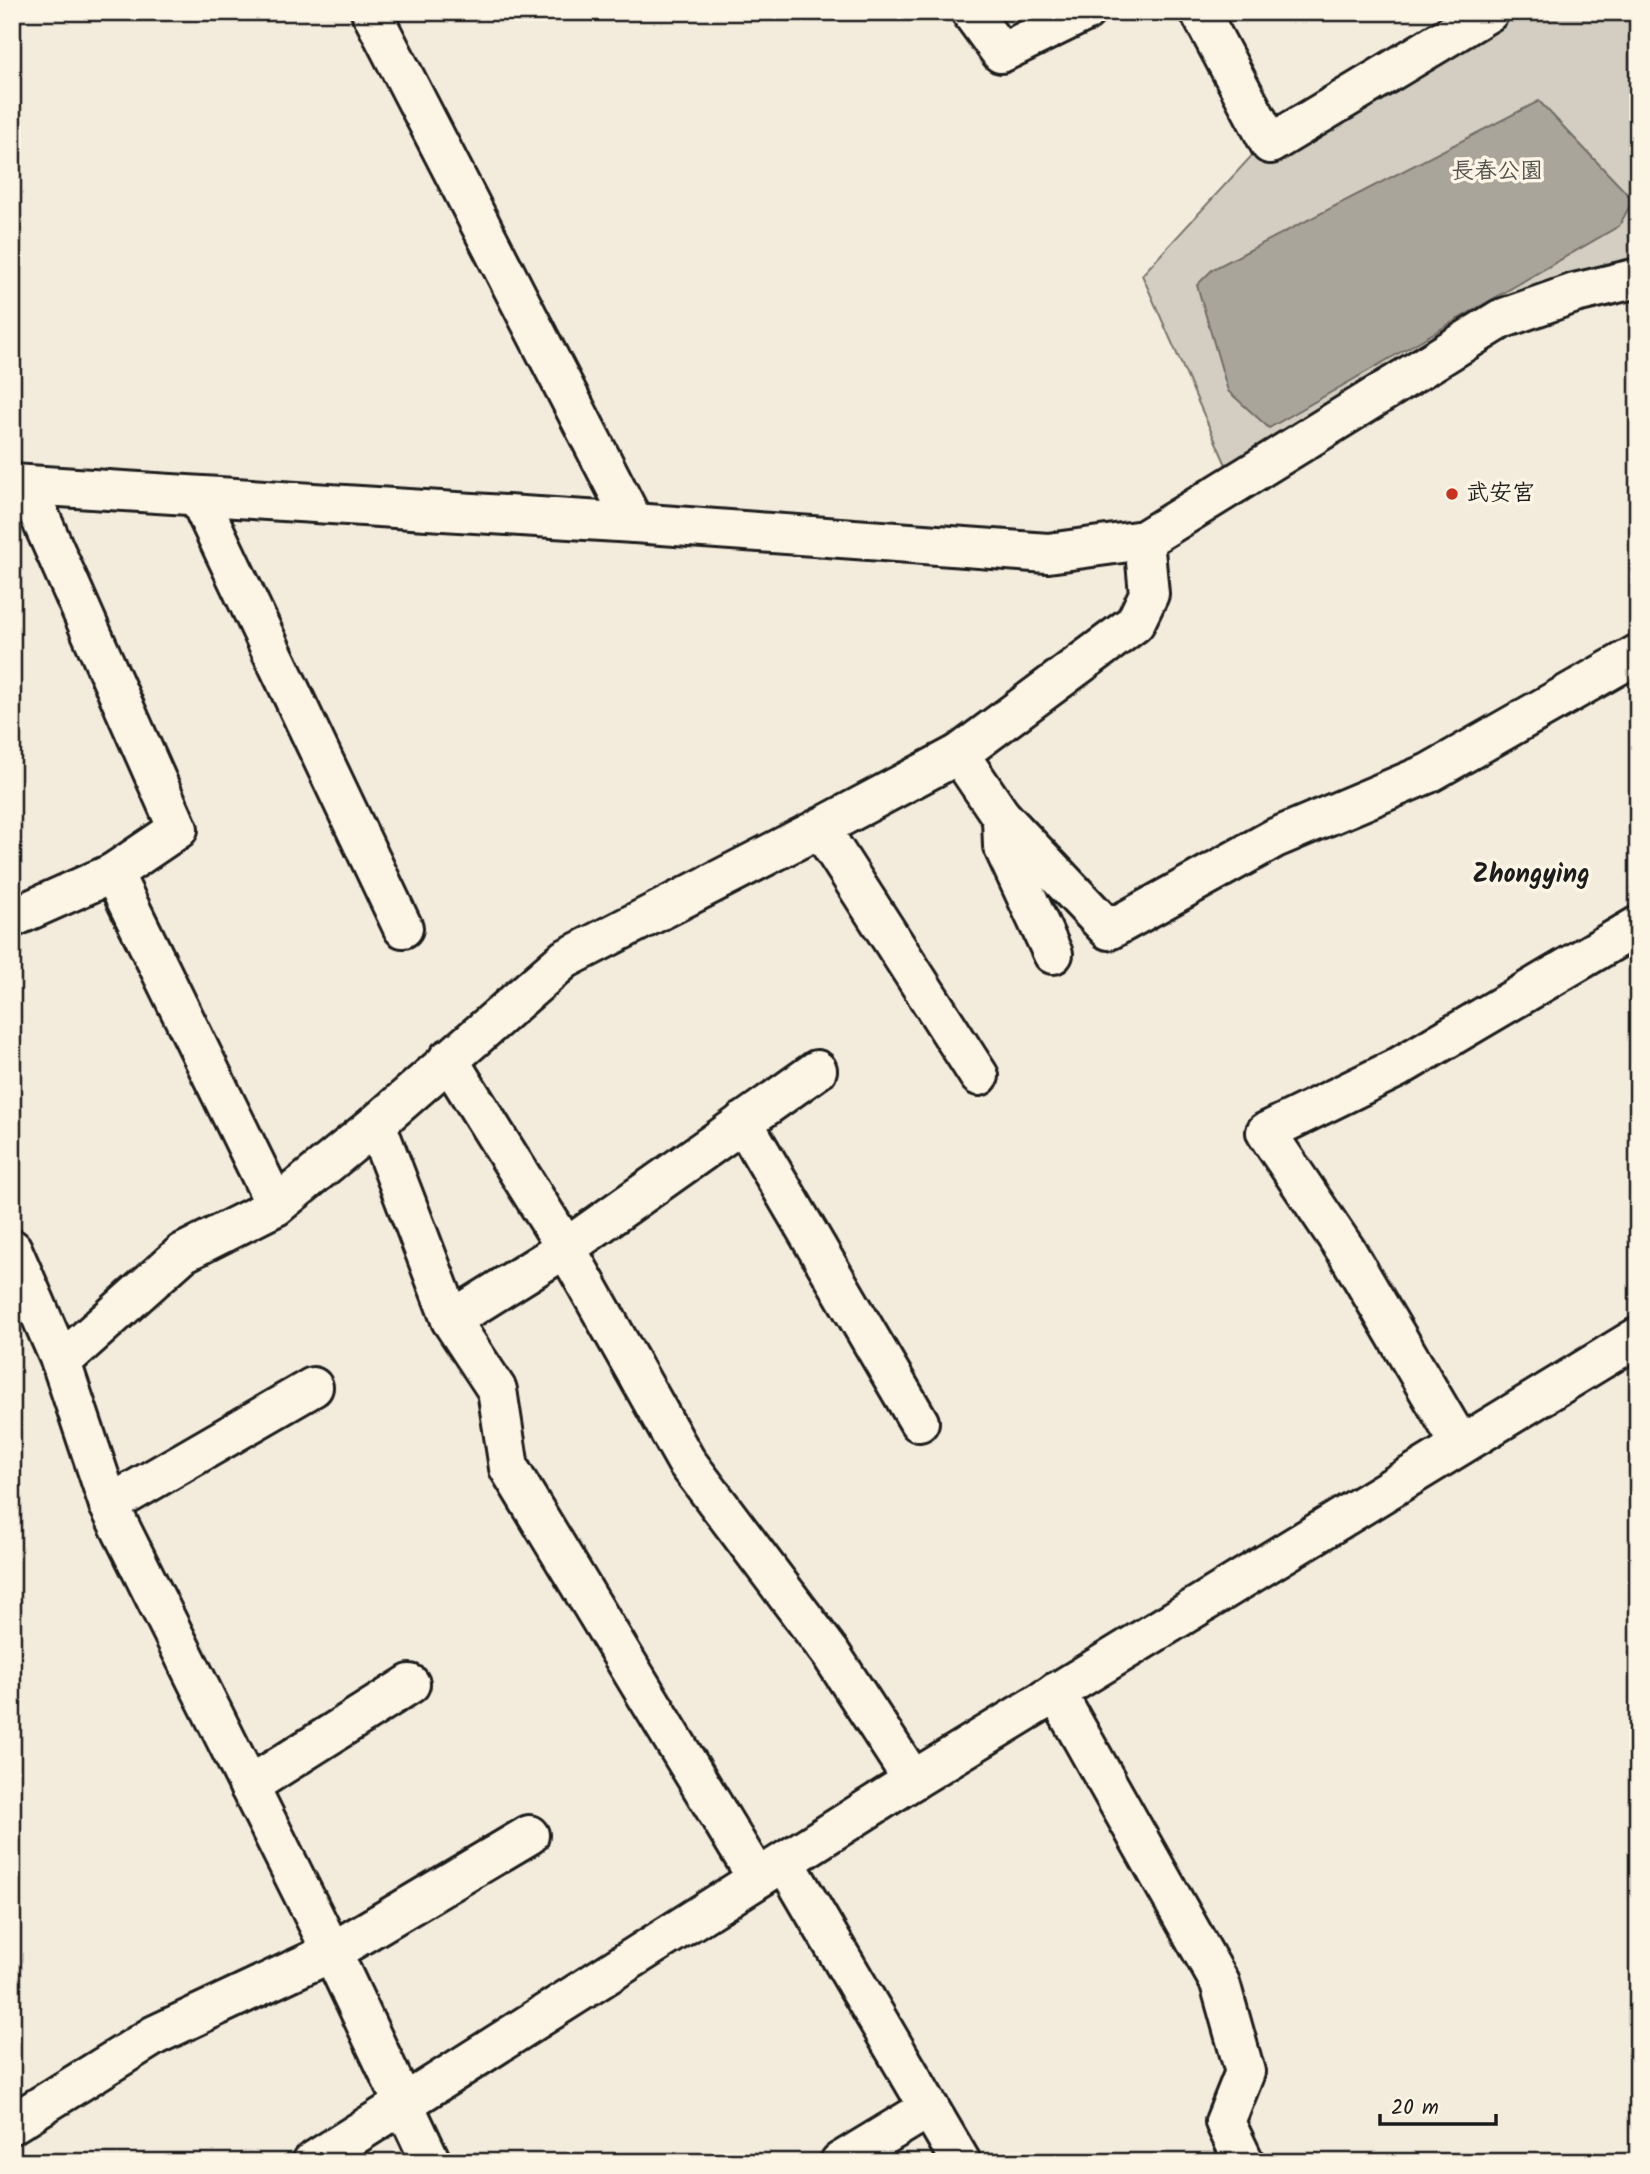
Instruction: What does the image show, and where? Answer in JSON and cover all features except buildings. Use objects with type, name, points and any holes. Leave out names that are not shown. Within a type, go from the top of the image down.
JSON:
[{"type":"street","points":[[371,12],[634,523]]},
{"type":"street","points":[[971,12],[1001,52],[1085,12]]},
{"type":"street","points":[[1200,12],[1270,144],[1489,12]]},
{"type":"street","points":[[12,918],[113,873],[178,829],[19,485],[634,523],[1048,553],[1144,540],[1501,319],[1575,293],[1638,278]]},
{"type":"street","points":[[198,496],[403,928]]},
{"type":"street","points":[[61,1362],[183,1253],[276,1206],[376,1124],[565,958],[959,754],[1135,623],[1149,594],[1144,540]]},
{"type":"street","points":[[959,754],[1002,816],[1109,930],[1275,838],[1429,773],[1638,654]]},
{"type":"street","points":[[1002,816],[1003,846],[1053,954]]},
{"type":"street","points":[[820,828],[979,1076]]},
{"type":"street","points":[[113,873],[276,1206]]},
{"type":"street","points":[[1460,1444],[1348,1252],[1266,1132],[1397,1068],[1638,926]]},
{"type":"street","points":[[448,1059],[566,1248],[686,1461],[831,1654],[913,1780]]},
{"type":"street","points":[[451,1320],[566,1248],[817,1070]]},
{"type":"street","points":[[743,1122],[919,1422]]},
{"type":"street","points":[[376,1124],[451,1320],[497,1390],[509,1468],[929,2108],[961,2162]]},
{"type":"street","points":[[12,1249],[61,1362],[109,1505],[332,1952],[431,2162]]},
{"type":"street","points":[[312,2162],[913,1780],[1638,1337]]},
{"type":"street","points":[[109,1505],[313,1387]]},
{"type":"street","points":[[249,1786],[410,1684]]},
{"type":"street","points":[[1056,1692],[1220,1983],[1245,2072],[1225,2122],[1244,2162]]},
{"type":"street","points":[[12,2124],[155,2035],[332,1952],[529,1835]]},
{"type":"street","points":[[840,2162],[929,2108]]},
{"type":"green space","name":"長春公園","points":[[1491,12],[1638,12],[1638,261],[1238,492],[1142,275],[1269,137]]},
{"type":"shaded area","points":[[1539,101],[1633,200],[1619,226],[1269,428],[1228,391],[1197,285],[1213,269]]},
{"type":"place","name":"武安宮","points":[[1452,494]]},
{"type":"district","name":"Zhongying","points":[[1531,875]]}]
